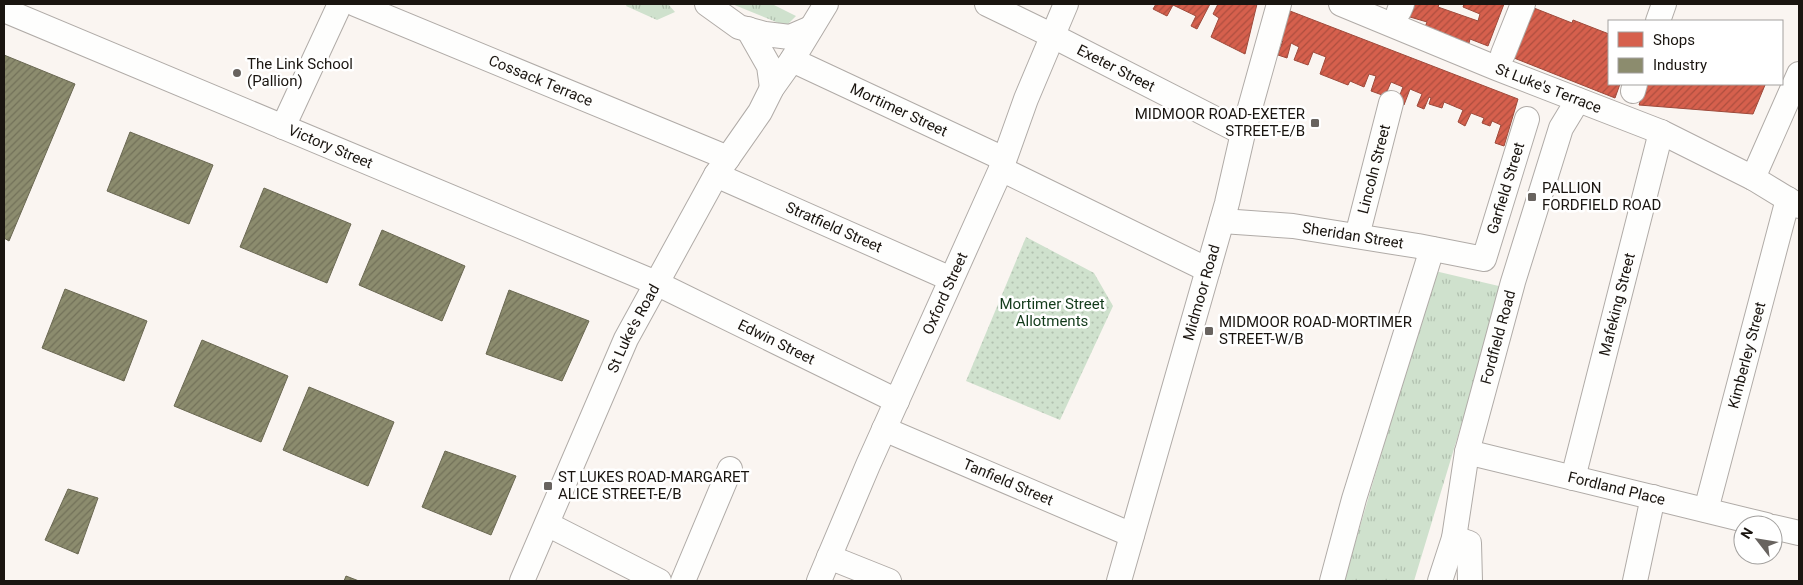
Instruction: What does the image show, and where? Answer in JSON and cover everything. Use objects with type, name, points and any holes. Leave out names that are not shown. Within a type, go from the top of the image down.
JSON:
[{"type":"street","points":[[283,127],[340,4]]},
{"type":"street","name":"Cossack Terrace","points":[[355,4],[722,167]]},
{"type":"street","points":[[707,4],[739,27],[765,34],[790,37],[812,28]]},
{"type":"street","name":"St Luke's Road","points":[[522,581],[626,339],[722,167],[760,112],[772,88],[792,60],[826,4]]},
{"type":"street","name":"Exeter Street","points":[[987,4],[1243,133]]},
{"type":"street","name":"Oxford Street","points":[[819,581],[884,429],[1002,164],[1026,99],[1066,4]]},
{"type":"street","name":"Midmoor Road","points":[[1119,581],[1222,221],[1243,133],[1279,4]]},
{"type":"street","name":"St Luke's Terrace","points":[[1341,4],[1399,29],[1661,132],[1753,178],[1793,203]]},
{"type":"street","points":[[1503,54],[1523,4]]},
{"type":"street","points":[[1658,20],[1664,4]]},
{"type":"street","name":"Victory Street","points":[[4,10],[33,12],[283,127],[656,283]]},
{"type":"street","points":[[748,29],[769,66],[772,88]]},
{"type":"street","name":"Mortimer Street","points":[[792,60],[1002,164],[1208,270]]},
{"type":"street","points":[[1753,178],[1799,74]]},
{"type":"street","name":"Fordfield Road","points":[[1440,581],[1454,538],[1467,452],[1513,282],[1561,128],[1578,100]]},
{"type":"street","name":"Lincoln Street","points":[[1357,236],[1390,104]]},
{"type":"street","name":"Garfield Street","points":[[1484,259],[1527,119]]},
{"type":"street","name":"Mafeking Street","points":[[1573,478],[1661,132]]},
{"type":"street","name":"Stratfield Street","points":[[722,167],[951,280]]},
{"type":"street","name":"Kimberley Street","points":[[1706,510],[1793,203]]},
{"type":"street","name":"Sheridan Street","points":[[1222,221],[1293,226],[1484,259]]},
{"type":"street","points":[[1332,581],[1354,499],[1432,249]]},
{"type":"street","name":"Edwin Street","points":[[656,283],[897,401]]},
{"type":"street","name":"Tanfield Street","points":[[884,429],[1132,535]]},
{"type":"street","name":"Fordland Place","points":[[1467,452],[1733,517]]},
{"type":"street","points":[[683,581],[730,469]]},
{"type":"street","points":[[1635,581],[1653,497]]},
{"type":"street","points":[[547,524],[660,581]]},
{"type":"street","points":[[1783,529],[1799,533]]},
{"type":"street","points":[[1454,538],[1469,543],[1470,581]]},
{"type":"street","points":[[829,556],[889,581]]},
{"type":"green space","points":[[627,4],[668,4],[675,12],[657,20],[626,6]]},
{"type":"green space","points":[[732,4],[772,4],[796,16],[786,26]]},
{"type":"green space","name":"Mortimer Street Allotments","points":[[1026,237],[1094,273],[1113,306],[1060,420],[966,381]]},
{"type":"green space","points":[[1435,271],[1503,287],[1414,581],[1344,581]]},
{"type":"building: Shops","points":[[1156,4],[1210,4],[1197,29],[1191,26],[1196,16],[1173,5],[1167,16],[1153,9]]},
{"type":"building: Shops","points":[[1218,4],[1257,4],[1245,54],[1211,37],[1219,18],[1213,14]]},
{"type":"building: Shops","points":[[1415,4],[1439,4],[1438,7],[1478,21],[1480,14],[1463,7],[1464,4],[1504,4],[1488,46],[1470,39],[1469,43],[1425,27],[1427,22],[1410,17]]},
{"type":"building: Shops","points":[[1534,8],[1572,23],[1573,20],[1608,34],[1608,85],[1620,85],[1615,98],[1514,58]]},
{"type":"building: Shops","points":[[1290,11],[1518,99],[1504,146],[1495,143],[1501,125],[1492,121],[1490,126],[1482,123],[1484,118],[1471,113],[1465,126],[1458,122],[1463,110],[1444,102],[1442,108],[1429,104],[1431,98],[1429,97],[1424,109],[1417,106],[1422,94],[1410,89],[1404,105],[1397,102],[1403,87],[1391,82],[1385,96],[1371,91],[1376,76],[1369,74],[1364,87],[1350,81],[1348,85],[1320,74],[1326,57],[1313,52],[1308,65],[1294,60],[1299,47],[1291,43],[1287,58],[1278,55],[1283,40],[1279,38]]},
{"type":"building: Shops","points":[[1646,85],[1765,85],[1753,114],[1639,105]]},
{"type":"building: Industry","points":[[4,55],[75,84],[9,241],[4,238]]},
{"type":"building: Industry","points":[[130,132],[213,165],[189,224],[107,191]]},
{"type":"building: Industry","points":[[264,188],[351,224],[327,283],[240,247]]},
{"type":"building: Industry","points":[[382,230],[465,266],[442,321],[359,285]]},
{"type":"building: Industry","points":[[65,289],[147,321],[124,381],[42,348]]},
{"type":"building: Industry","points":[[509,290],[589,321],[562,381],[486,354]]},
{"type":"building: Industry","points":[[202,340],[288,376],[261,442],[174,406]]},
{"type":"building: Industry","points":[[309,387],[394,422],[368,486],[283,450]]},
{"type":"building: Industry","points":[[445,451],[516,476],[491,535],[422,507]]},
{"type":"building: Industry","points":[[68,489],[98,498],[78,554],[45,540]]},
{"type":"building: Industry","points":[[346,576],[359,581],[344,581]]},
{"type":"place","name":"The Link School (Pallion)","points":[[237,73]]},
{"type":"place","name":"MIDMOOR ROAD-EXETER STREET-E/B","points":[[1315,123]]},
{"type":"place","name":"PALLION FORDFIELD ROAD","points":[[1532,197]]},
{"type":"place","name":"MIDMOOR ROAD-MORTIMER STREET-W/B","points":[[1209,331]]},
{"type":"place","name":"ST LUKES ROAD-MARGARET ALICE STREET-E/B","points":[[548,486]]}]
